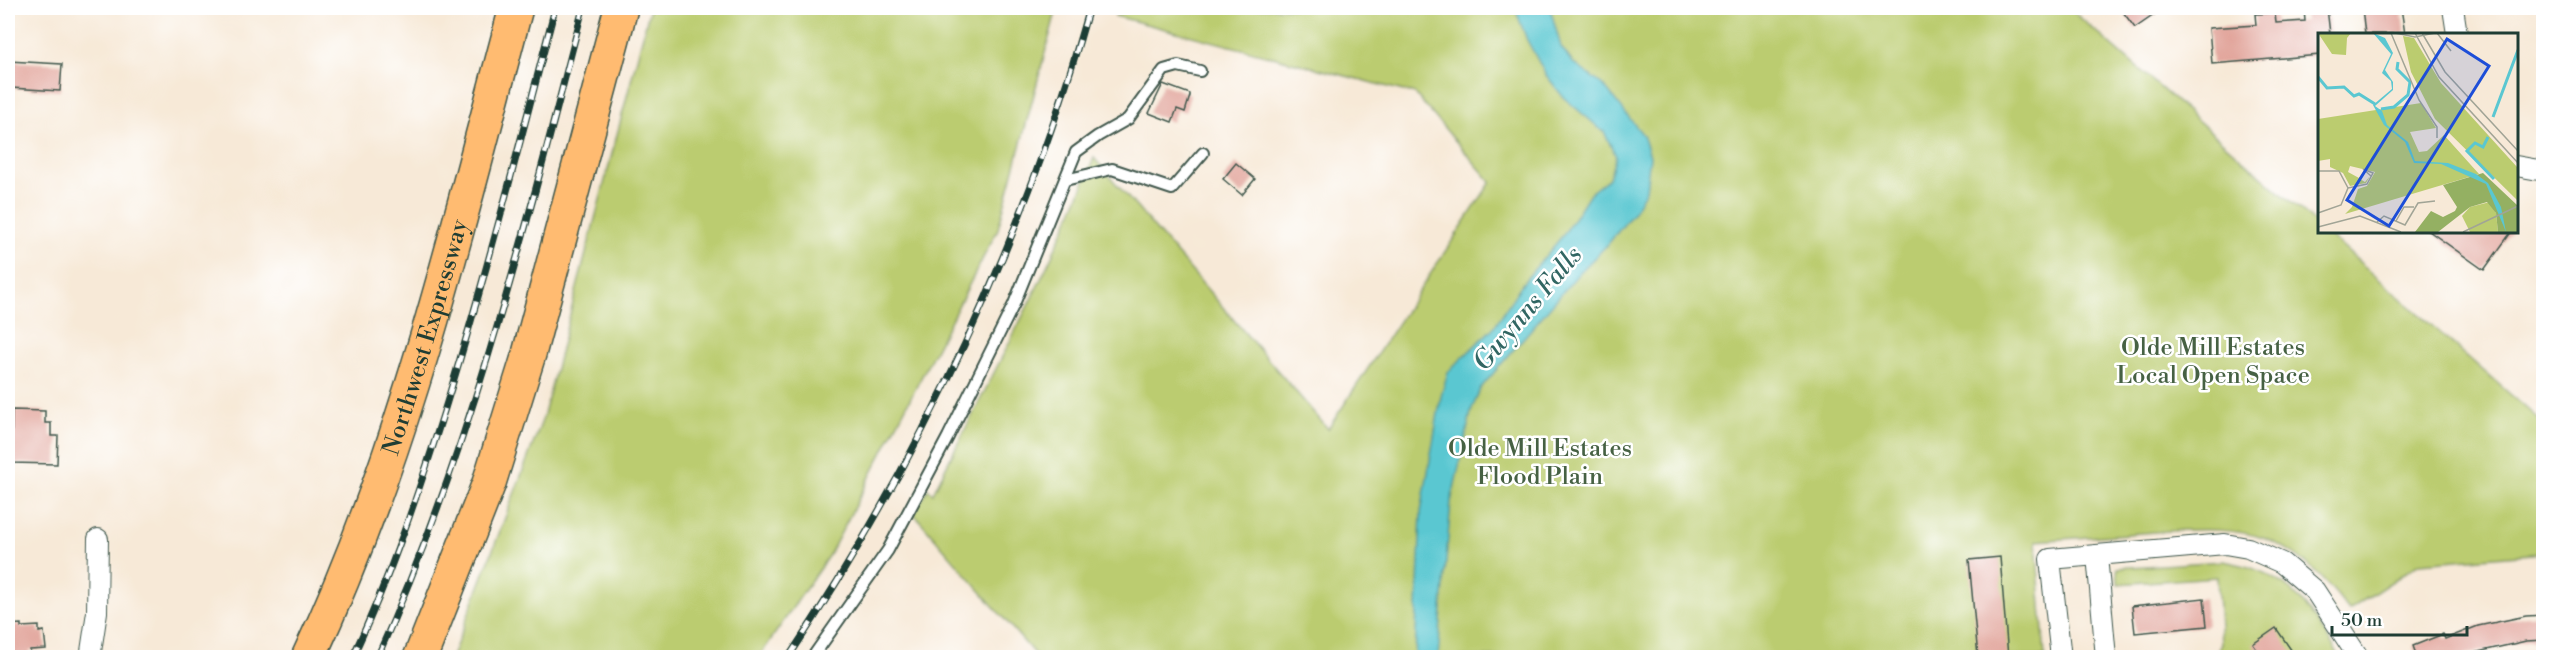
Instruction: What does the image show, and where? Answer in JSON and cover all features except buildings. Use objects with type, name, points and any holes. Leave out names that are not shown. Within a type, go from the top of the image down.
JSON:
[{"type":"highway","name":"Northwest Expressway","points":[[308,657],[360,542],[398,431],[464,209],[516,8]]},
{"type":"highway","points":[[420,657],[489,483],[529,354],[621,8]]},
{"type":"street","points":[[2453,8],[2457,33]]},
{"type":"street","points":[[2518,166],[2544,171]]},
{"type":"street","points":[[90,657],[97,612],[98,539]]},
{"type":"street","points":[[2061,657],[2050,559],[2225,544],[2266,554],[2282,563],[2315,591],[2359,657]]},
{"type":"street","points":[[2097,555],[2106,657]]},
{"type":"lane","points":[[812,657],[888,550],[948,437],[1014,304],[1076,152],[1128,119],[1164,70],[1178,66],[1200,72]]},
{"type":"lane","points":[[1065,180],[1112,169],[1172,189],[1203,153]]},
{"type":"green space","points":[[650,8],[1057,8],[998,229],[831,552],[759,657],[452,657],[543,418]]},
{"type":"green space","points":[[1118,8],[2069,8],[2318,225],[2318,232],[2325,232],[2543,423],[2543,553],[2420,563],[2349,610],[2307,564],[2286,549],[2265,539],[2242,533],[2188,530],[2036,541],[2045,657],[1037,657],[914,514],[928,489],[933,493],[1017,327],[1058,244],[1094,158],[1328,429],[1491,182],[1415,94],[1115,16]]},
{"type":"green space","points":[[2223,561],[2246,566],[2281,582],[2306,606],[2340,657],[2214,657],[2221,643],[2217,577],[2118,584],[2117,568]]},
{"type":"water","name":"Gwynns Falls","points":[[1515,8],[1550,8],[1561,47],[1572,62],[1604,86],[1643,135],[1650,156],[1646,190],[1633,213],[1608,244],[1579,273],[1480,389],[1471,412],[1451,502],[1438,657],[1415,657],[1421,512],[1441,396],[1448,372],[1494,327],[1522,284],[1564,234],[1590,193],[1609,178],[1616,156],[1604,132],[1564,98],[1546,75],[1527,40]]},
{"type":"railway","points":[[352,658],[392,564],[447,402],[490,255],[555,8]]},
{"type":"railway","points":[[377,658],[411,579],[441,499],[494,337],[583,8]]},
{"type":"railway","points":[[788,658],[882,505],[925,426],[964,345],[1001,262],[1034,179],[1089,8]]},
{"type":"park label","name":"Olde Mill Estates Local Open Space","points":[[2213,361]]},
{"type":"park label","name":"Olde Mill Estates Flood Plain","points":[[1540,462]]}]
